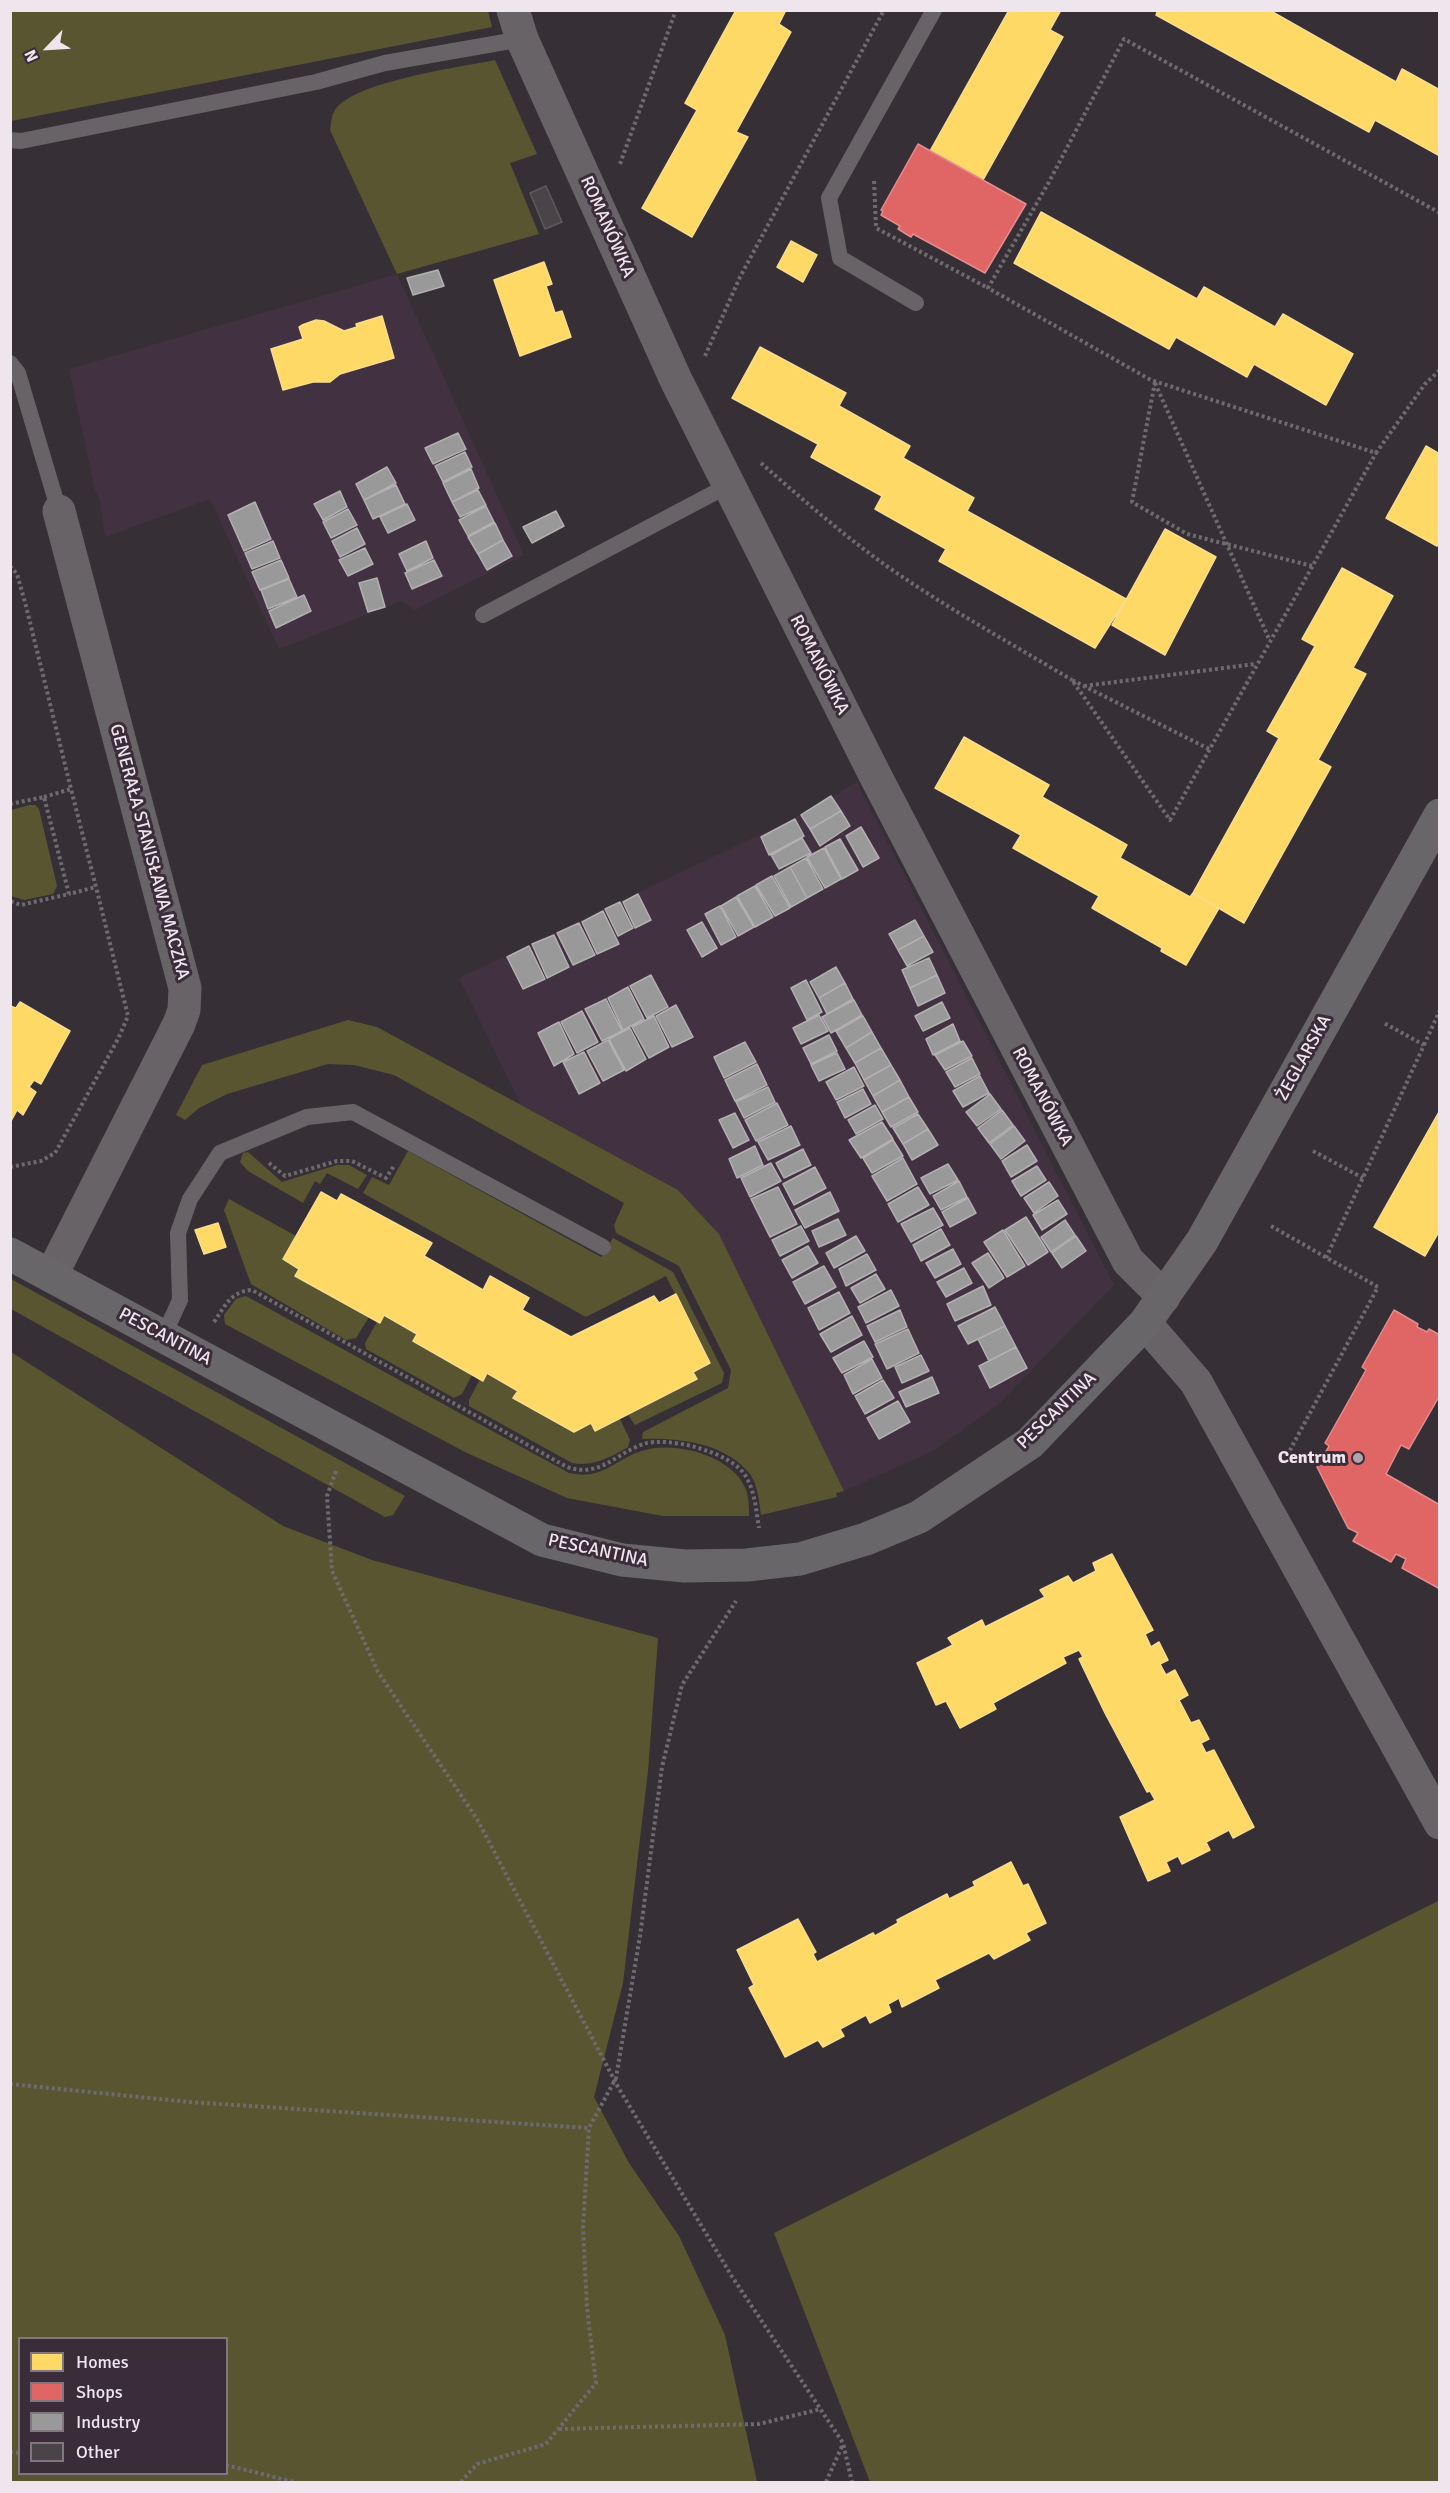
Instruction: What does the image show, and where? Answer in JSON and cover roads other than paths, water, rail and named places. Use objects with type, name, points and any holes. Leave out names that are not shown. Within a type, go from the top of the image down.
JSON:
[{"type":"street","name":"ROMANÓWKA","points":[[517,25],[676,380],[876,777],[1128,1261],[1440,1823]]},
{"type":"street","name":"GENERAŁA STANISŁAWA MACZKA","points":[[51,1276],[179,1024],[184,1010],[185,988],[59,511]]},
{"type":"street","name":"ŻEGLARSKA","points":[[1155,1310],[1202,1241],[1439,817]]},
{"type":"street","name":"PESCANTINA","points":[[10,1254],[349,1435],[376,1453],[542,1540],[622,1560],[686,1566],[747,1565],[800,1558],[866,1539],[919,1517],[1030,1443],[1155,1310]]},
{"type":"lane","points":[[916,303],[840,258],[829,198],[934,10]]},
{"type":"lane","points":[[10,140],[21,141],[316,82],[517,25]]},
{"type":"lane","points":[[10,363],[18,373],[59,511]]},
{"type":"lane","points":[[483,615],[729,485]]},
{"type":"lane","points":[[163,1337],[180,1300],[178,1233],[190,1199],[220,1153],[307,1117],[353,1112],[603,1247]]},
{"type":"place","name":"Centrum","points":[[1358,1458]]}]
